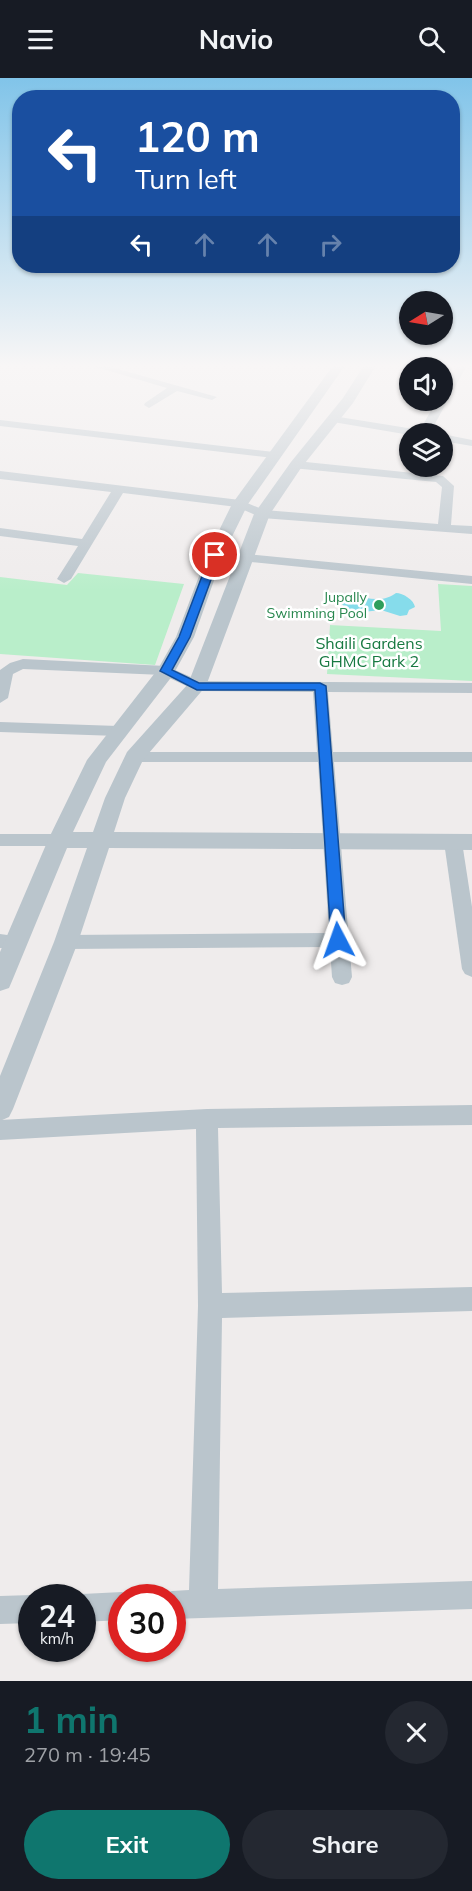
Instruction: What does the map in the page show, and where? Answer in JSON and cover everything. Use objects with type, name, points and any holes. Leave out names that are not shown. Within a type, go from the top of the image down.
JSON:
[{"type":"street","points":[[161,442],[274,455]]},
{"type":"street","points":[[0,981],[8,941],[96,760],[166,671],[185,637],[215,555],[240,504],[284,442]]},
{"type":"street","points":[[0,1109],[66,942],[115,798],[134,757],[197,686],[261,514],[315,442]]},
{"type":"street","points":[[296,465],[439,479],[447,486],[444,528]]},
{"type":"street","points":[[0,475],[240,504],[261,514],[472,530]]},
{"type":"street","points":[[64,579],[120,488]]},
{"type":"street","points":[[0,532],[87,543]]},
{"type":"street","points":[[215,555],[472,580]]},
{"type":"street","points":[[0,698],[6,672],[15,666],[166,671],[197,686],[472,688]]},
{"type":"street","points":[[320,686],[342,977]]},
{"type":"street","points":[[0,728],[118,731]]},
{"type":"street","points":[[134,757],[325,755],[472,757]]},
{"type":"street","points":[[0,840],[462,842],[472,969]]},
{"type":"street","points":[[66,942],[338,940]]},
{"type":"street","points":[[0,1130],[207,1119],[472,1115]]},
{"type":"street","points":[[203,1604],[210,1306],[207,1119]]},
{"type":"street","points":[[210,1306],[472,1299]]},
{"type":"street","points":[[186,1605],[472,1595]]},
{"type":"street","points":[[0,1610],[18,1609]]},
{"type":"green space","points":[[78,573],[184,584],[155,665],[0,654],[0,577],[67,585]]},
{"type":"green space","name":"Shaili Gardens GHMC Park 2","points":[[438,584],[472,586],[472,681],[327,674],[330,625],[441,631]]},
{"type":"water","name":"Jupally Swimming Pool","points":[[396,593],[408,597],[414,604],[415,607],[409,610],[407,615],[400,616],[381,610],[354,613],[342,604],[349,597],[381,599]]},
{"type":"place","name":"Jupally Swimming Pool","points":[[379,605]]},
{"type":"route","points":[[215,555],[185,637],[166,671],[197,686],[320,686],[338,940]]}]
